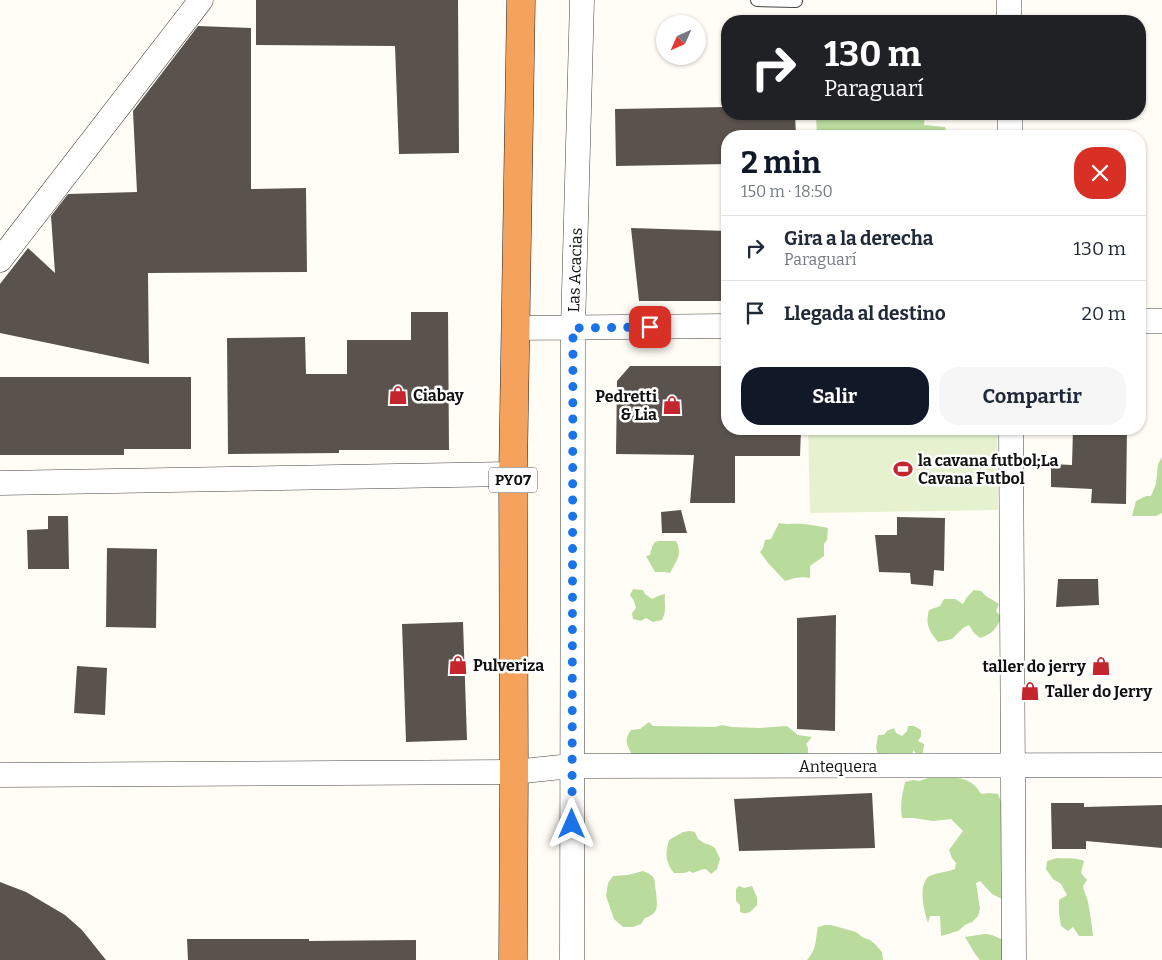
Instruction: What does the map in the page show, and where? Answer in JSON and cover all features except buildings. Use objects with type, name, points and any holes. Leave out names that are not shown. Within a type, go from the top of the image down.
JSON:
[{"type":"highway","name":"PY07","points":[[513,960],[513,474],[521,0]]},
{"type":"street","points":[[0,260],[201,0]]},
{"type":"street","name":"Las Acacias","points":[[572,960],[573,328],[582,0]]},
{"type":"street","points":[[1009,0],[1009,15]]},
{"type":"street","points":[[1146,321],[1162,321]]},
{"type":"street","points":[[515,328],[721,326]]},
{"type":"street","points":[[1011,435],[1014,960]]},
{"type":"street","points":[[0,483],[513,474]]},
{"type":"street","name":"Antequera","points":[[0,775],[514,772],[571,766],[1162,765]]},
{"type":"lane","points":[[757,0],[796,1]]},
{"type":"green space","points":[[816,120],[924,120],[924,125],[945,127],[946,130],[817,130]]},
{"type":"green space","name":"la cavana futbol;La Cavana Futbol","points":[[808,435],[997,435],[998,510],[810,513]]},
{"type":"green space","points":[[1162,457],[1162,513],[1156,516],[1132,516],[1136,501],[1146,496],[1151,496],[1156,484],[1158,464]]},
{"type":"green space","points":[[779,523],[828,528],[827,540],[824,544],[824,556],[810,566],[810,578],[804,577],[785,581],[760,552],[765,540],[771,539]]},
{"type":"green space","points":[[676,541],[678,546],[678,558],[670,573],[655,572],[646,556],[650,555],[655,542]]},
{"type":"green space","points":[[633,589],[643,590],[652,599],[665,594],[665,610],[662,620],[653,622],[646,618],[641,621],[633,619],[632,613],[636,608],[630,595]]},
{"type":"green space","points":[[974,590],[981,591],[999,604],[996,611],[1002,618],[993,631],[980,638],[969,625],[952,639],[938,642],[929,627],[927,619],[929,610],[940,606],[944,599],[955,599],[963,604]]},
{"type":"green space","points":[[649,722],[653,726],[715,727],[722,725],[759,728],[787,726],[798,735],[812,737],[806,744],[808,754],[635,760],[627,745],[628,734],[631,730],[640,729]]},
{"type":"green space","points":[[908,726],[914,726],[921,730],[921,736],[918,741],[924,744],[922,759],[913,750],[912,759],[878,757],[876,747],[878,735],[884,735],[887,731],[894,728],[896,733],[902,736],[907,731]]},
{"type":"green space","points":[[945,774],[969,781],[981,794],[998,794],[1003,807],[1005,903],[1002,899],[992,894],[980,881],[976,883],[980,909],[978,916],[958,931],[941,936],[940,916],[930,916],[928,923],[924,906],[923,887],[928,877],[955,869],[956,863],[949,850],[963,831],[951,819],[933,821],[902,818],[901,804],[905,782],[920,781]]},
{"type":"green space","points":[[683,832],[695,832],[698,839],[715,848],[720,859],[717,869],[711,874],[706,869],[692,873],[690,871],[674,873],[667,861],[666,853],[669,840]]},
{"type":"green space","points":[[1057,858],[1084,861],[1081,873],[1087,880],[1083,886],[1088,902],[1093,936],[1079,936],[1073,927],[1068,931],[1061,926],[1059,900],[1067,895],[1061,884],[1053,879],[1046,869],[1047,861]]},
{"type":"green space","points":[[643,871],[654,879],[657,901],[655,911],[645,918],[641,924],[633,927],[623,927],[614,919],[606,896],[608,883],[613,876]]},
{"type":"green space","points":[[739,886],[744,888],[752,886],[756,895],[757,905],[748,913],[740,912],[740,905],[736,901],[736,889]]},
{"type":"green space","points":[[825,925],[856,932],[870,940],[882,952],[883,960],[807,960],[814,948],[818,927]]},
{"type":"green space","points":[[985,934],[1004,940],[1007,960],[980,960],[965,937]]},
{"type":"place","name":"Ciabay","points":[[398,395]]},
{"type":"place","name":"Pedretti & Lia","points":[[672,405]]},
{"type":"place","name":"la cavana futbol;La Cavana Futbol","points":[[903,469]]},
{"type":"place","name":"Pulveriza","points":[[458,665]]},
{"type":"place","name":"taller do jerry","points":[[1101,666]]},
{"type":"place","name":"Taller do Jerry","points":[[1030,691]]},
{"type":"route","points":[[572,824],[573,328],[650,327]]}]
